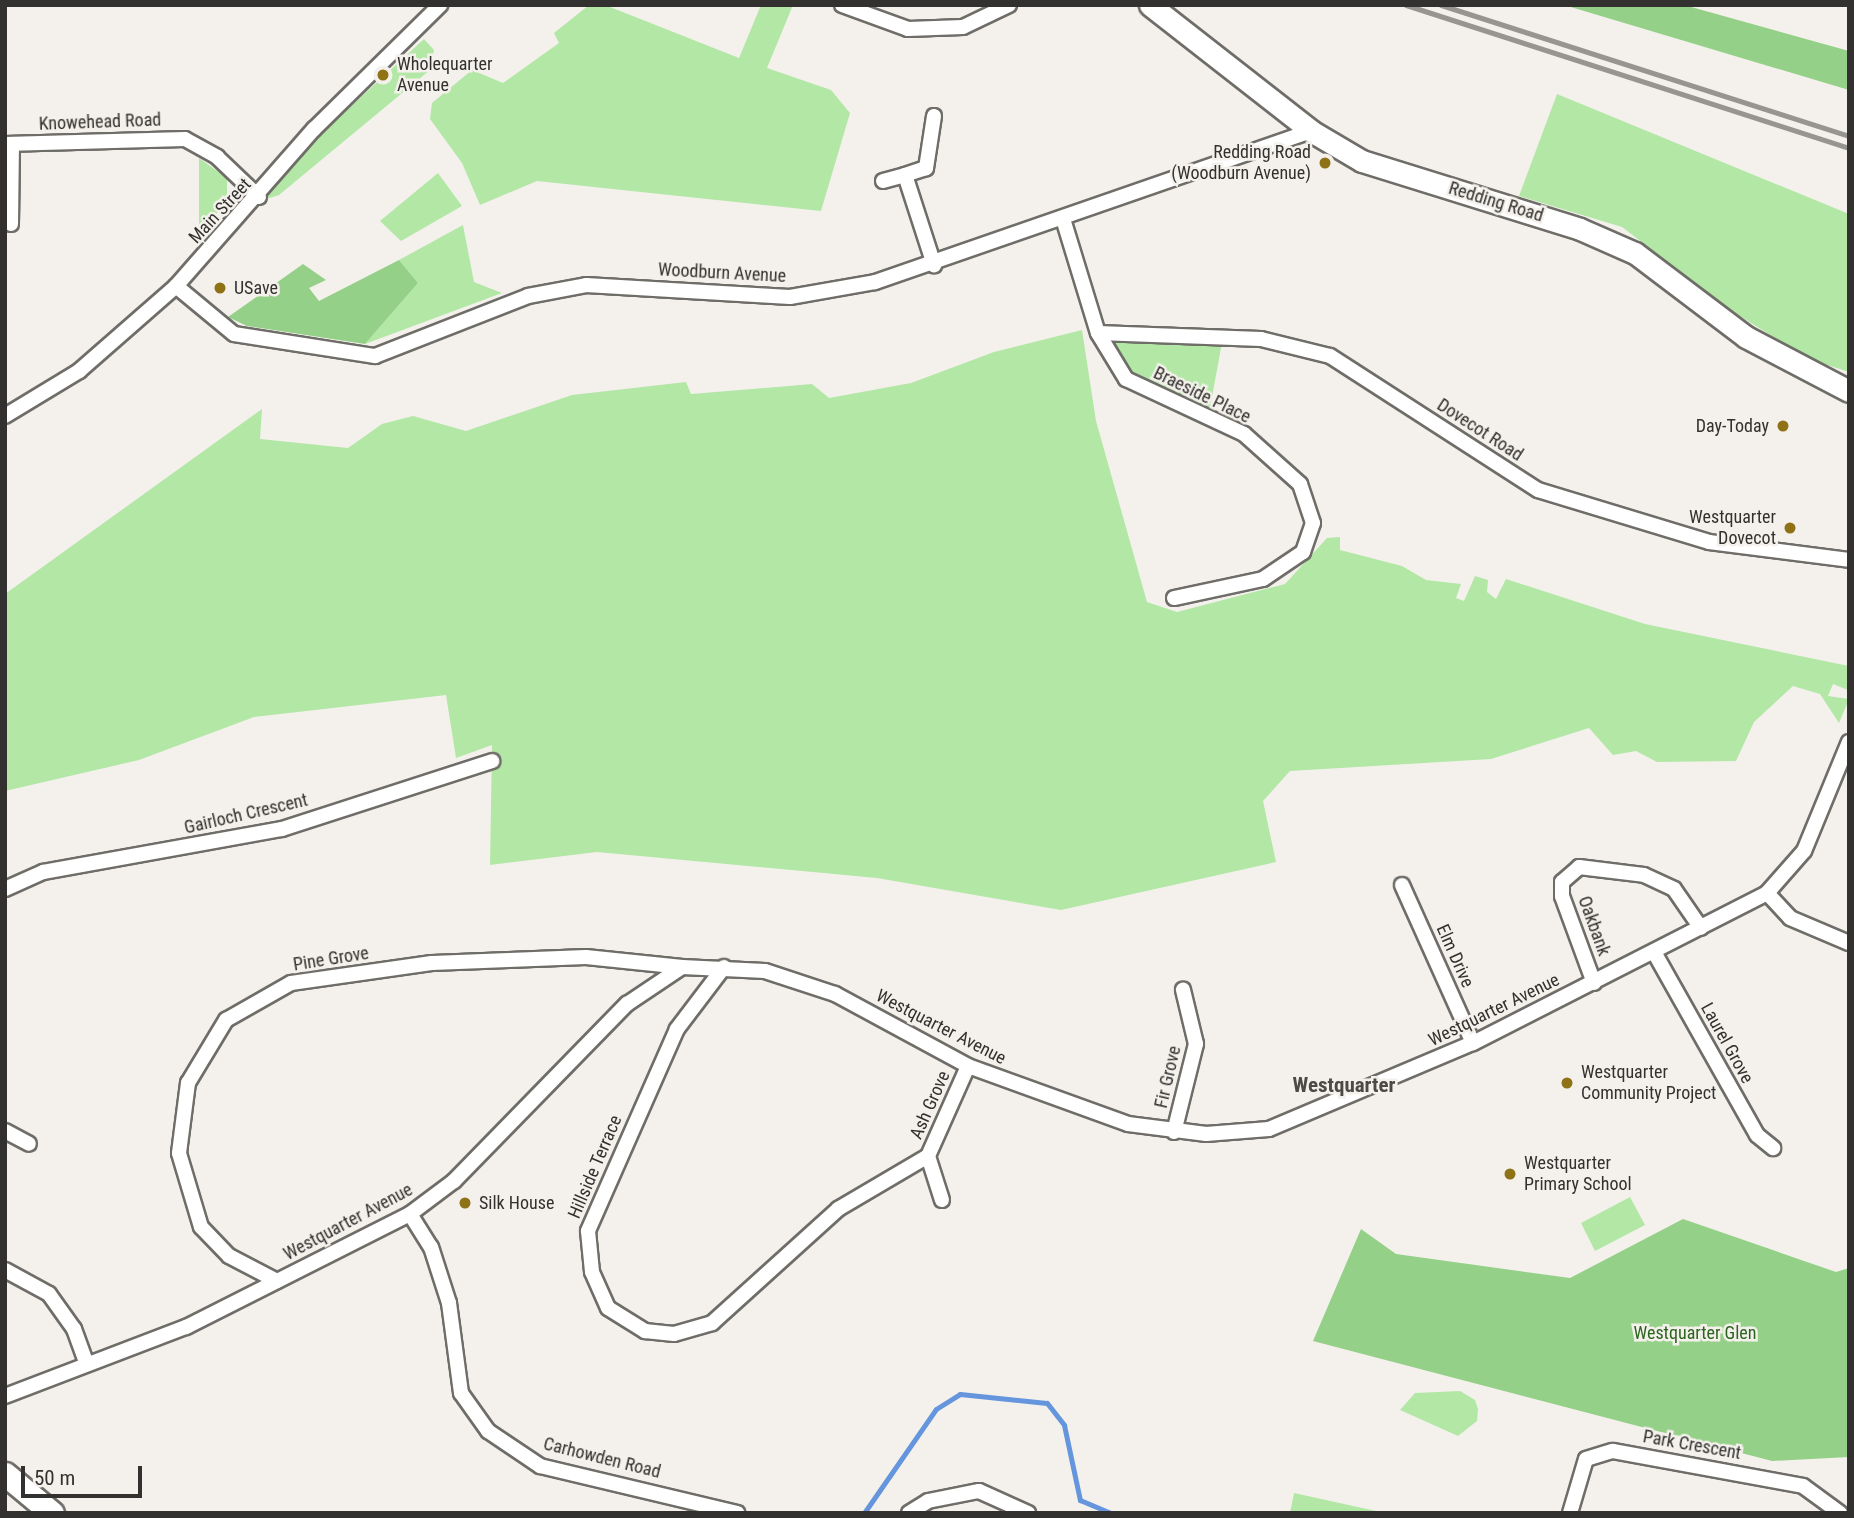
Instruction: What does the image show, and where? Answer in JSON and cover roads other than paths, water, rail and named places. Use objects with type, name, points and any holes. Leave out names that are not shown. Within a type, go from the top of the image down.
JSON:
[{"type":"main road","name":"Redding Road","points":[[1150,5],[1311,131],[1362,161],[1580,229],[1635,253],[1746,337],[1849,391]]},
{"type":"main road","points":[[5,1474],[52,1513]]},
{"type":"street","name":"Main Street","points":[[5,416],[79,371],[176,286],[259,197],[314,129],[440,5]]},
{"type":"street","points":[[842,5],[908,29],[962,27],[1009,5]]},
{"type":"street","points":[[883,181],[926,168],[934,116]]},
{"type":"street","name":"Woodburn Avenue","points":[[176,286],[234,334],[375,356],[528,296],[586,285],[790,297],[934,265],[1064,222],[1311,131]]},
{"type":"street","name":"Knowehead Road","points":[[8,144],[185,139],[216,157],[259,197]]},
{"type":"street","points":[[8,144],[11,224]]},
{"type":"street","points":[[905,175],[934,265]]},
{"type":"street","name":"Braeside Place","points":[[1064,222],[1098,332],[1126,379],[1244,434],[1300,484],[1312,523],[1303,552],[1263,579],[1174,598]]},
{"type":"street","name":"Dovecot Road","points":[[1098,332],[1261,339],[1330,356],[1538,490],[1709,542],[1849,560]]},
{"type":"street","name":"Westquarter Avenue","points":[[5,1396],[85,1360],[186,1327],[410,1214],[454,1181],[627,1004],[682,967],[765,971],[835,994],[968,1066],[1088,1112],[1174,1132],[1246,1133],[1290,1123],[1473,1043],[1768,893],[1804,851],[1831,792],[1849,742]]},
{"type":"street","name":"Gairloch Crescent","points":[[5,889],[43,872],[282,829],[492,761]]},
{"type":"street","points":[[1831,792],[1849,790]]},
{"type":"street","name":"Oakbank","points":[[1594,983],[1562,897],[1562,882],[1580,867],[1644,875],[1674,889],[1701,928]]},
{"type":"street","name":"Elm Drive","points":[[1402,885],[1473,1043]]},
{"type":"street","points":[[1768,893],[1790,918],[1849,943]]},
{"type":"street","name":"Laurel Grove","points":[[1654,952],[1757,1135],[1773,1148]]},
{"type":"street","name":"Pine Grove","points":[[277,1281],[229,1256],[201,1227],[179,1153],[187,1083],[226,1020],[291,983],[432,963],[586,957],[682,967]]},
{"type":"street","name":"Hillside Terrace","points":[[724,967],[677,1029],[588,1231],[592,1272],[608,1308],[645,1331],[674,1334],[712,1324],[838,1209],[928,1156]]},
{"type":"street","name":"Fir Grove","points":[[1174,1132],[1196,1044],[1183,990]]},
{"type":"street","name":"Ash Grove","points":[[942,1200],[928,1156],[968,1066]]},
{"type":"street","points":[[5,1131],[29,1144]]},
{"type":"street","name":"Carhowden Road","points":[[410,1214],[431,1247],[449,1303],[461,1393],[488,1431],[540,1466],[737,1513]]},
{"type":"street","points":[[5,1270],[48,1294],[74,1329],[85,1360]]},
{"type":"street","name":"Park Crescent","points":[[1570,1513],[1586,1460],[1612,1451],[1804,1486],[1840,1513]]},
{"type":"street","points":[[909,1513],[928,1501],[979,1491],[1028,1513]]},
{"type":"waterway","points":[[864,1513],[936,1409],[960,1394],[1047,1403],[1064,1425],[1080,1500],[1111,1513]]},
{"type":"railway","points":[[1406,5],[1849,148]]},
{"type":"railway","points":[[1441,5],[1849,136]]},
{"type":"place","name":"Wholequarter Avenue","points":[[383,75]]},
{"type":"place","name":"Redding Road (Woodburn Avenue)","points":[[1325,163]]},
{"type":"place","name":"USave","points":[[220,288]]},
{"type":"place","name":"Day-Today","points":[[1783,426]]},
{"type":"place","name":"Westquarter Dovecot","points":[[1790,528]]},
{"type":"place","name":"Westquarter Community Project","points":[[1567,1083]]},
{"type":"place","name":"Westquarter Primary School","points":[[1510,1174]]},
{"type":"place","name":"Silk House","points":[[465,1203]]},
{"type":"district","name":"Westquarter","points":[[1344,1085]]},
{"type":"park label","name":"Westquarter Glen","points":[[1695,1333]]}]
